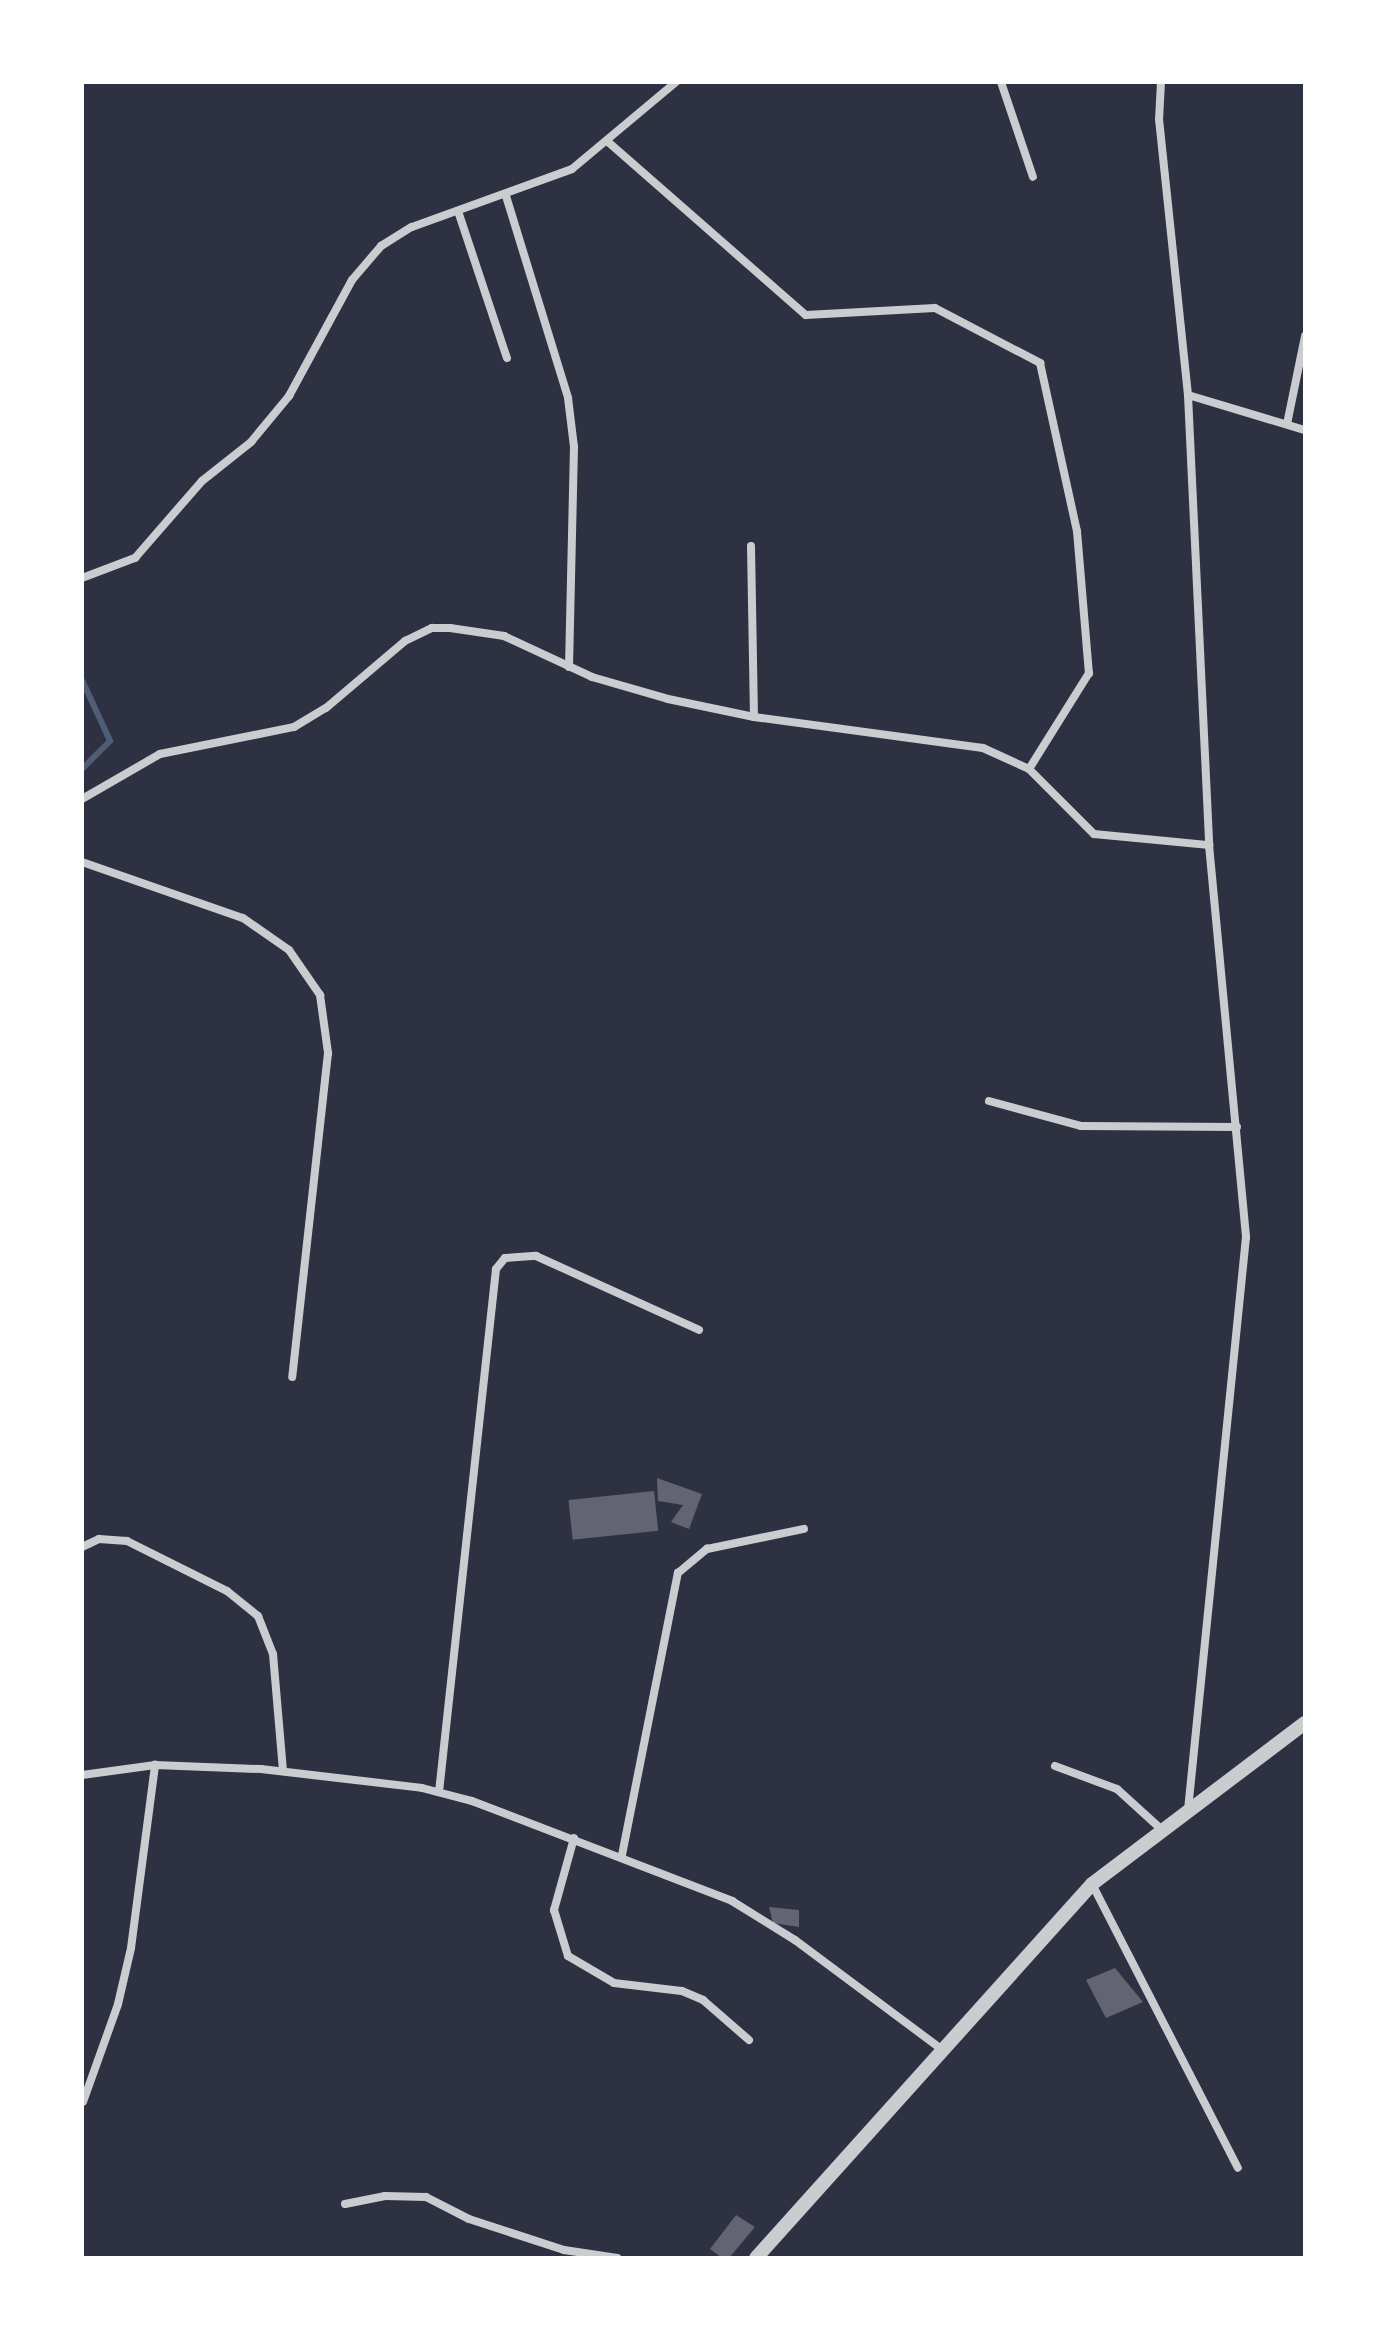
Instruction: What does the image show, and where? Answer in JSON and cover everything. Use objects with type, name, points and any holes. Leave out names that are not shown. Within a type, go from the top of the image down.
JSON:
[{"type":"street","points":[[82,578],[135,558],[202,481],[251,442],[289,396],[352,280],[381,246],[412,227],[506,196],[572,169],[676,82]]},
{"type":"street","points":[[1001,82],[1033,177]]},
{"type":"street","points":[[1161,82],[1159,119],[1188,395],[1209,845],[1225,1045],[1237,1127],[1246,1237],[1188,1810]]},
{"type":"street","points":[[607,141],[806,315],[935,308],[1040,363],[1077,531],[1089,673],[1029,769]]},
{"type":"street","points":[[506,196],[568,398],[574,447],[569,667]]},
{"type":"street","points":[[458,211],[507,358]]},
{"type":"street","points":[[1287,424],[1305,336]]},
{"type":"street","points":[[1188,395],[1305,430]]},
{"type":"street","points":[[751,546],[754,717]]},
{"type":"street","points":[[82,799],[160,754],[294,727],[326,708],[405,641],[432,628],[504,636],[569,667],[668,699],[754,717],[983,748],[1029,769],[1094,834],[1209,845]]},
{"type":"street","points":[[82,862],[243,918],[289,950],[320,995],[328,1053],[292,1377]]},
{"type":"street","points":[[989,1101],[1081,1126],[1237,1127]]},
{"type":"street","points":[[439,1792],[496,1269],[505,1258],[536,1256],[699,1330]]},
{"type":"street","points":[[622,1855],[678,1573],[707,1549],[804,1529]]},
{"type":"street","points":[[82,1547],[99,1539],[127,1541],[227,1591],[258,1616],[273,1654],[283,1771]]},
{"type":"street","points":[[756,2258],[1092,1884],[1305,1723]]},
{"type":"street","points":[[82,1775],[155,1765],[283,1771],[439,1792],[622,1855],[732,1901],[795,1940],[941,2049]]},
{"type":"street","points":[[83,2102],[118,2004],[131,1948],[155,1765]]},
{"type":"street","points":[[1055,1766],[1117,1789],[1162,1830]]},
{"type":"street","points":[[574,1838],[554,1910],[568,1956],[614,1983],[682,1991],[703,2000],[749,2040]]},
{"type":"street","points":[[1092,1884],[1238,2168]]},
{"type":"street","points":[[345,2204],[385,2196],[426,2197],[469,2219],[564,2250],[617,2258]]},
{"type":"building","points":[[657,1478],[702,1494],[689,1529],[671,1522],[683,1505],[658,1501]]},
{"type":"building","points":[[654,1491],[658,1531],[573,1540],[568,1500]]},
{"type":"building","points":[[769,1907],[799,1910],[799,1927],[773,1923]]},
{"type":"building","points":[[1115,1968],[1143,2002],[1106,2018],[1086,1980]]},
{"type":"building","points":[[736,2215],[755,2227],[729,2258],[722,2258],[710,2249]]},
{"type":"waterway","points":[[82,680],[110,741],[82,769]]}]
